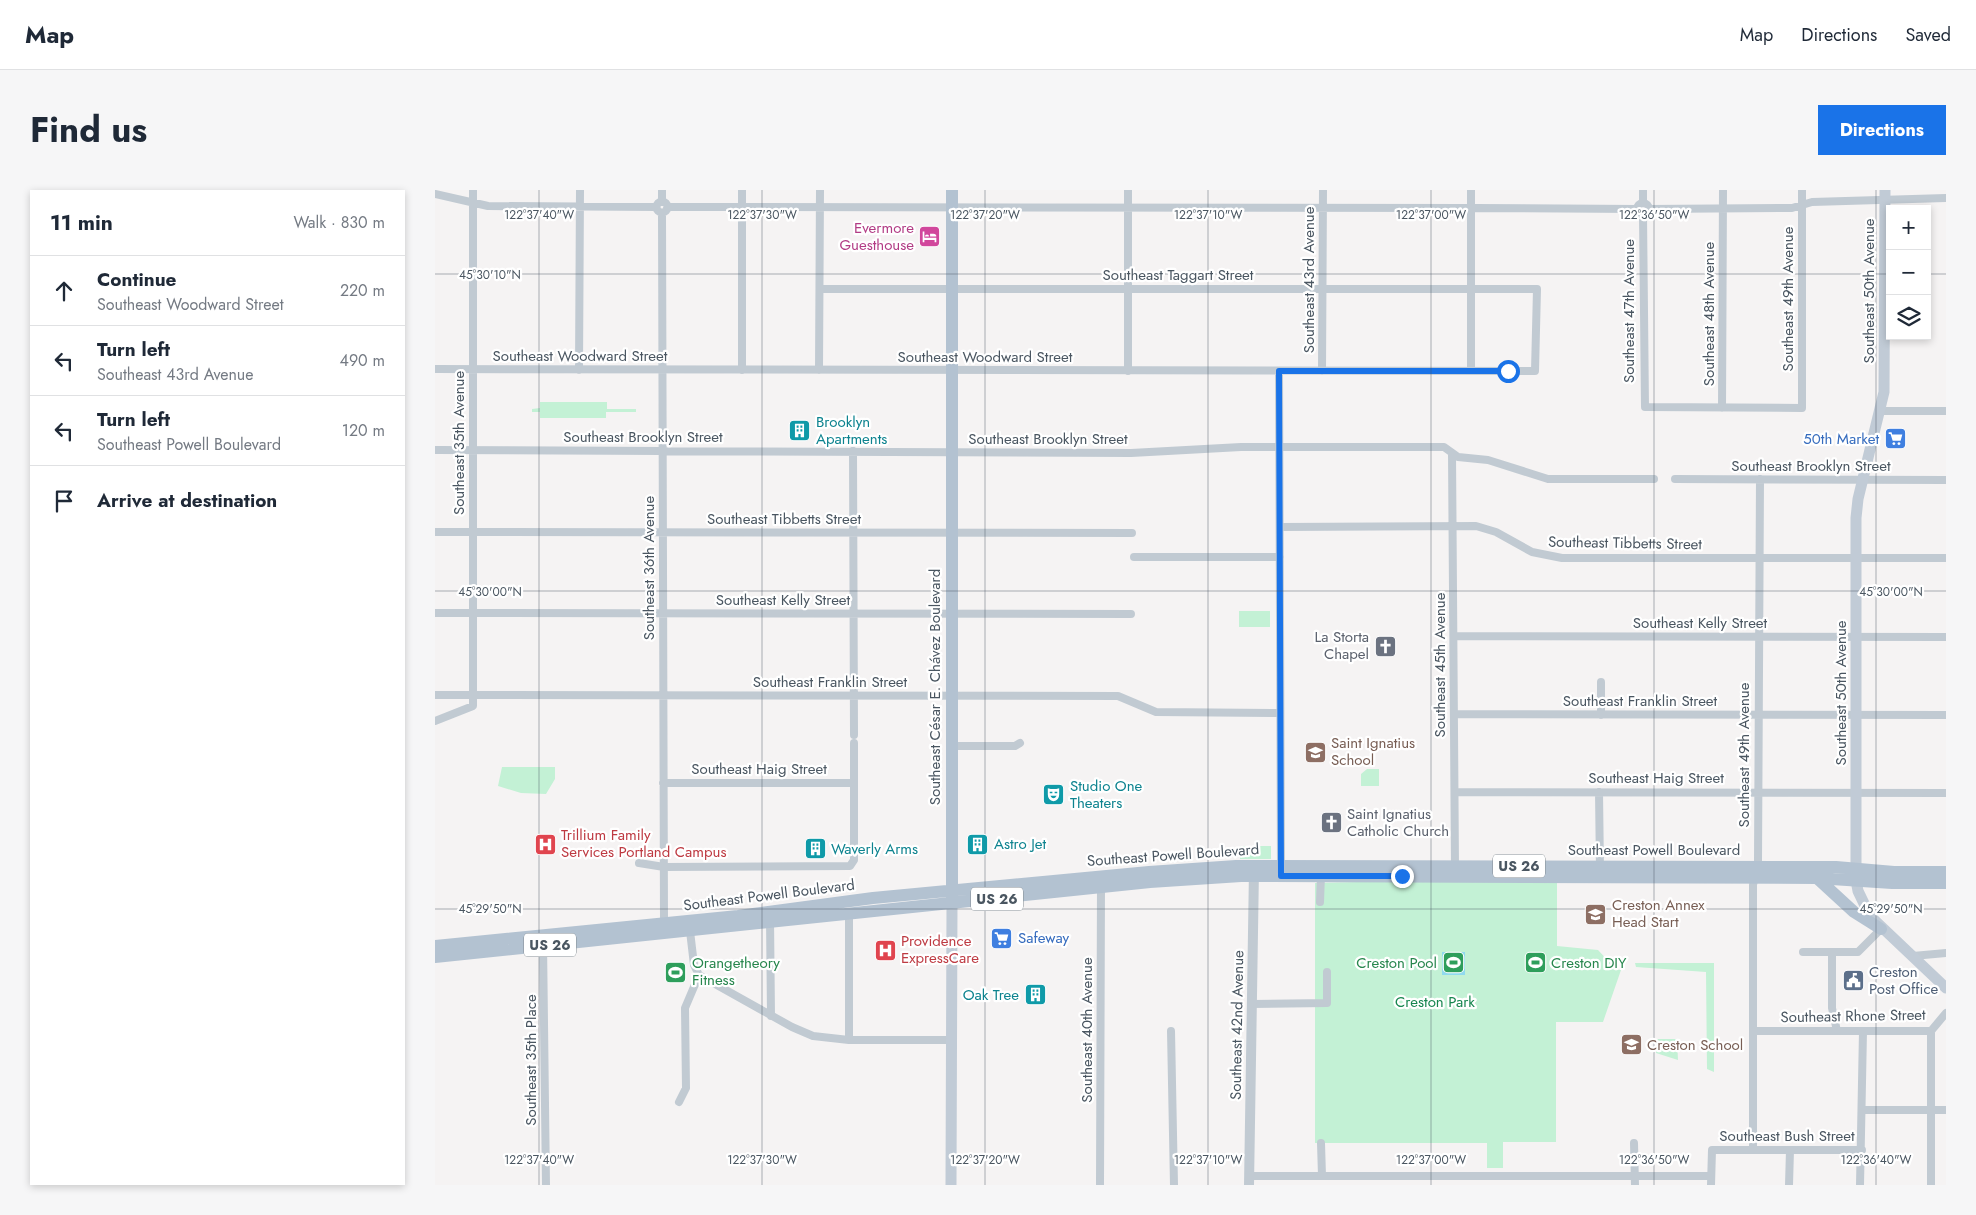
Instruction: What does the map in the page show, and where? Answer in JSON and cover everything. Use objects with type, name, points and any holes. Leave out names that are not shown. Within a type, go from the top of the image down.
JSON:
[{"type":"main road","name":"Southeast César E. Chávez Boulevard","points":[[951,1185],[952,190]]},
{"type":"main road","name":"Southeast 50th Avenue","points":[[1885,195],[1884,392],[1857,506],[1856,874],[1858,891],[1864,906],[1881,929],[1913,956],[1946,988]]},
{"type":"main road","name":"Southeast Powell Boulevard","points":[[435,946],[648,936],[770,918],[848,901],[952,897],[1101,882],[1253,871],[1756,872],[1856,874],[1946,872]]},
{"type":"main road","name":"Southeast Powell Boulevard","points":[[1756,872],[1817,878],[1856,874],[1892,883],[1946,883]]},
{"type":"main road","points":[[1817,878],[1854,912],[1881,929]]},
{"type":"main road","name":"Southeast Powell Boulevard","points":[[435,956],[664,923],[849,914],[952,897]]},
{"type":"main road","points":[[690,931],[699,920]]},
{"type":"main road","points":[[648,936],[664,923]]},
{"type":"street","name":"Southeast 35th Avenue","points":[[473,190],[473,695]]},
{"type":"street","points":[[579,370],[580,190]]},
{"type":"street","name":"Southeast 36th Avenue","points":[[662,190],[664,923]]},
{"type":"street","points":[[742,190],[742,370]]},
{"type":"street","points":[[819,370],[820,190]]},
{"type":"street","points":[[1127,190],[1127,370]]},
{"type":"street","name":"Southeast 43rd Avenue","points":[[1322,371],[1323,190]]},
{"type":"street","points":[[1471,190],[1471,371]]},
{"type":"street","name":"Southeast 47th Avenue","points":[[1643,190],[1645,407],[1722,408]]},
{"type":"street","name":"Southeast 48th Avenue","points":[[1722,408],[1723,190]]},
{"type":"street","name":"Southeast 49th Avenue","points":[[1722,408],[1802,408],[1802,190]]},
{"type":"street","points":[[435,194],[488,206],[580,207],[1723,209],[1792,208],[1812,202],[1885,195],[1946,198]]},
{"type":"street","name":"Southeast Taggart Street","points":[[820,289],[1537,289],[1535,371]]},
{"type":"street","name":"Southeast Woodward Street","points":[[435,369],[1535,371]]},
{"type":"street","points":[[1279,371],[1281,871]]},
{"type":"street","points":[[1881,411],[1946,411]]},
{"type":"street","name":"Southeast Brooklyn Street","points":[[435,450],[1131,453],[1279,447],[1444,447],[1458,457],[1499,463],[1548,479],[1654,479]]},
{"type":"street","points":[[639,863],[664,867],[848,867],[852,865],[854,783],[853,451]]},
{"type":"street","name":"Southeast 45th Avenue","points":[[1452,453],[1455,871]]},
{"type":"street","name":"Southeast Brooklyn Street","points":[[1675,479],[1946,480]]},
{"type":"street","name":"Southeast 49th Avenue","points":[[1753,1150],[1760,479]]},
{"type":"street","name":"Southeast Tibbetts Street","points":[[1280,527],[1476,526],[1490,530],[1524,549],[1545,556],[1946,558]]},
{"type":"street","name":"Southeast Tibbetts Street","points":[[435,532],[1132,533]]},
{"type":"street","points":[[1134,557],[1280,557]]},
{"type":"street","name":"Southeast Kelly Street","points":[[435,613],[1131,614]]},
{"type":"street","name":"Southeast Kelly Street","points":[[1454,636],[1946,637]]},
{"type":"street","points":[[1601,682],[1601,715]]},
{"type":"street","name":"Southeast Franklin Street","points":[[435,695],[1118,696],[1156,712],[1280,714]]},
{"type":"street","points":[[435,721],[473,706],[473,695]]},
{"type":"street","name":"Southeast Franklin Street","points":[[1454,714],[1946,716]]},
{"type":"street","points":[[951,746],[1015,746],[1020,743]]},
{"type":"street","name":"Southeast Haig Street","points":[[663,783],[854,783]]},
{"type":"street","name":"Southeast Haig Street","points":[[1455,792],[1946,793]]},
{"type":"street","points":[[1599,792],[1600,872]]},
{"type":"street","name":"Southeast 42nd Avenue","points":[[1249,1180],[1253,871]]},
{"type":"street","points":[[1320,902],[1321,871]]},
{"type":"street","name":"Southeast 40th Avenue","points":[[1100,1185],[1101,882]]},
{"type":"street","points":[[849,914],[849,1040]]},
{"type":"street","points":[[770,918],[771,1016]]},
{"type":"street","points":[[1803,952],[1858,952],[1881,929]]},
{"type":"street","points":[[690,931],[694,965],[699,975],[771,1016],[813,1036],[849,1040],[950,1040]]},
{"type":"street","name":"Southeast 35th Place","points":[[543,941],[545,1185]]},
{"type":"street","points":[[1832,952],[1832,1008],[1837,1031]]},
{"type":"street","points":[[1913,956],[1946,953]]},
{"type":"street","points":[[1252,1004],[1327,1003],[1327,972]]},
{"type":"street","points":[[679,1102],[686,1088],[685,1008],[699,975]]},
{"type":"street","name":"Southeast Rhone Street","points":[[1754,1031],[1931,1031],[1946,1013]]},
{"type":"street","points":[[1171,1031],[1173,1185]]},
{"type":"street","points":[[1860,1185],[1863,1110],[1863,1031]]},
{"type":"street","points":[[1931,1031],[1931,1185]]},
{"type":"street","name":"Southeast Bush Street","points":[[1863,1110],[1946,1110]]},
{"type":"street","points":[[1321,1143],[1322,1176]]},
{"type":"street","points":[[1634,1144],[1635,1185]]},
{"type":"street","name":"Southeast Bush Street","points":[[1711,1176],[1712,1150],[1862,1150]]},
{"type":"street","points":[[1789,1185],[1790,1150]]},
{"type":"street","points":[[1249,1180],[1322,1176],[1711,1176],[1711,1185]]},
{"type":"street","points":[[1369,1176],[1369,1185]]},
{"type":"street","points":[[1493,1176],[1493,1185]]},
{"type":"green space","points":[[540,402],[607,402],[607,409],[636,409],[636,412],[606,412],[606,418],[540,418],[540,412],[532,412],[532,409],[540,408]]},
{"type":"green space","points":[[1239,611],[1270,611],[1270,627],[1239,627]]},
{"type":"green space","points":[[502,767],[555,767],[555,779],[546,794],[521,793],[498,786]]},
{"type":"green space","points":[[1367,769],[1379,769],[1379,786],[1361,786],[1361,774]]},
{"type":"green space","points":[[1240,846],[1271,846],[1271,859],[1240,859]]},
{"type":"green space","name":"Creston Park","points":[[1557,881],[1557,946],[1598,950],[1616,969],[1621,970],[1603,1022],[1556,1022],[1556,1142],[1503,1142],[1503,1168],[1487,1168],[1487,1143],[1315,1143],[1315,883]]},
{"type":"green space","points":[[1635,963],[1714,963],[1714,1072],[1707,1069],[1706,972],[1636,967]]},
{"type":"green space","points":[[1656,1039],[1677,1039],[1678,1060],[1656,1053]]},
{"type":"water","name":"Creston Pool","points":[[1442,952],[1465,952],[1465,975],[1442,975]]},
{"type":"place","name":"Evermore Guesthouse","points":[[930,237]]},
{"type":"place","name":"Brooklyn Apartments","points":[[800,431]]},
{"type":"place","name":"50th Market","points":[[1895,439]]},
{"type":"place","name":"La Storta Chapel","points":[[1385,646]]},
{"type":"place","name":"Saint Ignatius School","points":[[1315,752]]},
{"type":"place","name":"Studio One Theaters","points":[[1054,795]]},
{"type":"place","name":"Saint Ignatius Catholic Church","points":[[1331,823]]},
{"type":"place","name":"Trillium Family Services Portland Campus","points":[[545,844]]},
{"type":"place","name":"Astro Jet","points":[[978,844]]},
{"type":"place","name":"Waverly Arms","points":[[815,849]]},
{"type":"place","name":"Creston Annex Head Start","points":[[1596,914]]},
{"type":"place","name":"Safeway","points":[[1002,938]]},
{"type":"place","name":"Providence ExpressCare","points":[[885,950]]},
{"type":"place","name":"Creston Pool","points":[[1453,963]]},
{"type":"place","name":"Creston DIY","points":[[1535,963]]},
{"type":"place","name":"Orangetheory Fitness","points":[[676,972]]},
{"type":"place","name":"Creston Post Office","points":[[1853,981]]},
{"type":"place","name":"Oak Tree","points":[[1035,995]]},
{"type":"place","name":"Creston School","points":[[1631,1045]]},
{"type":"route","points":[[1402,876],[1281,876],[1279,371],[1508,371]]}]
